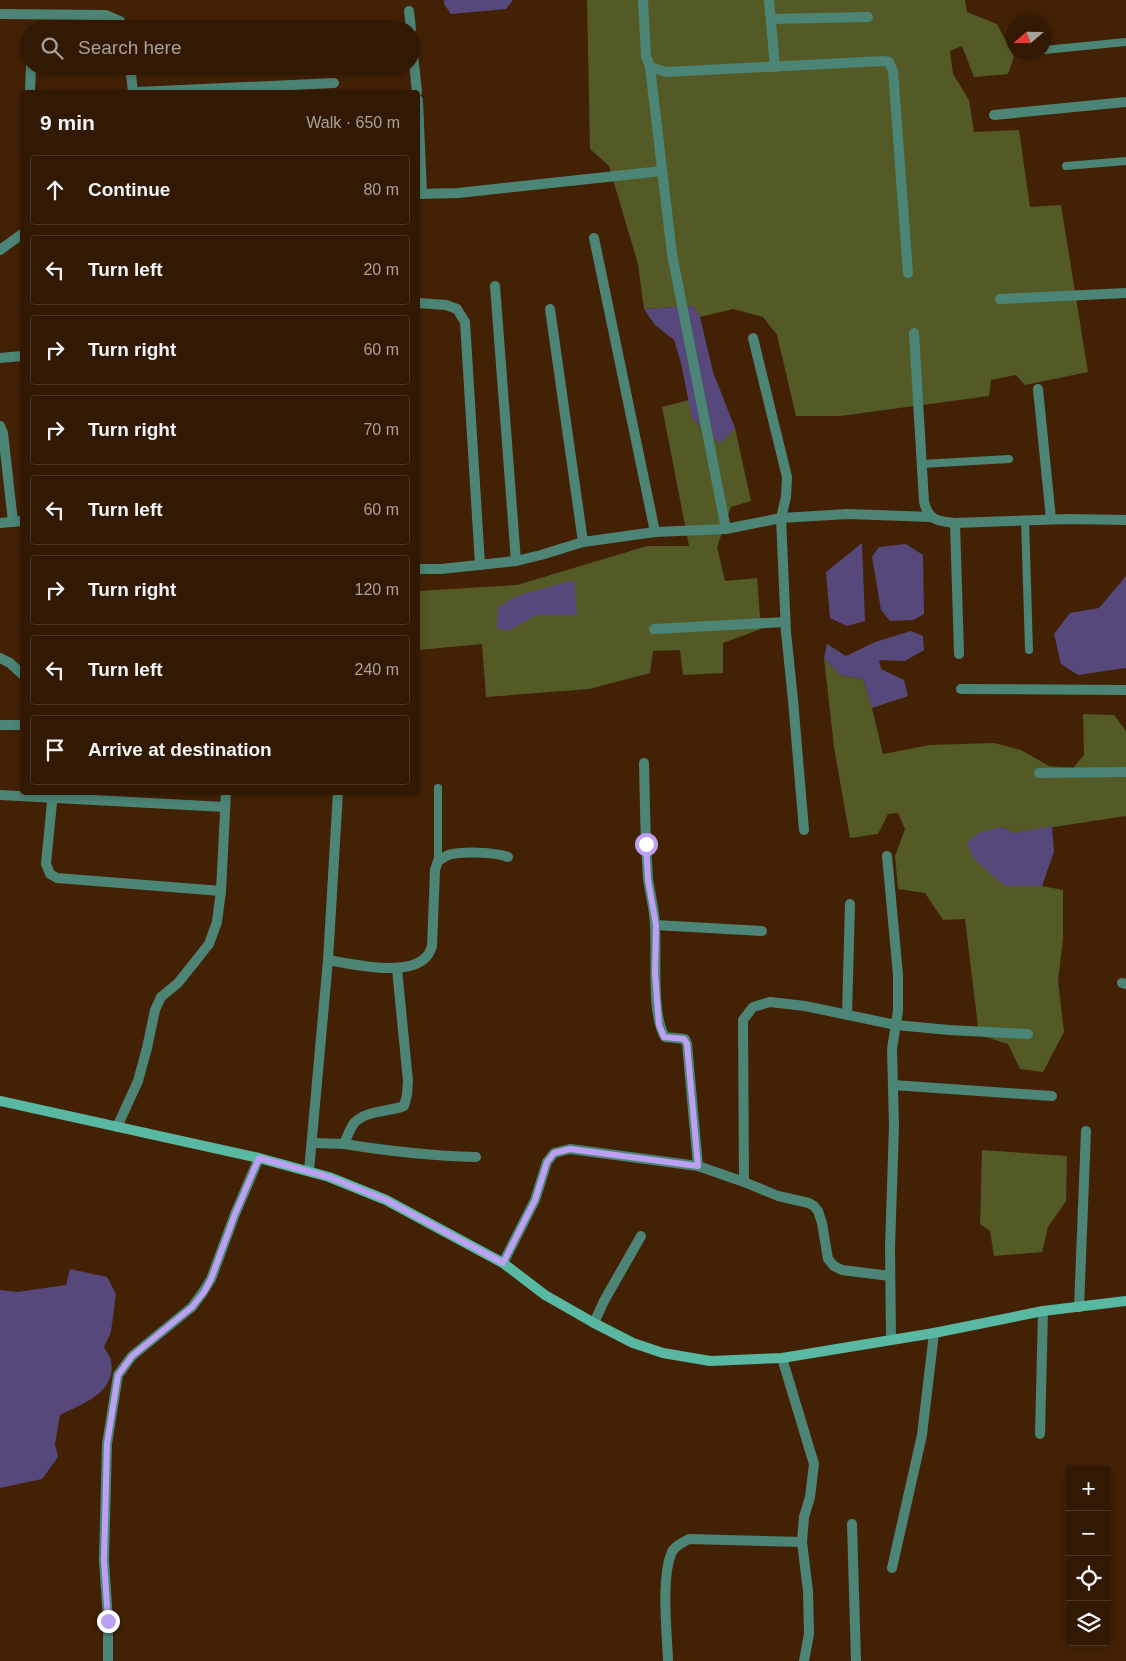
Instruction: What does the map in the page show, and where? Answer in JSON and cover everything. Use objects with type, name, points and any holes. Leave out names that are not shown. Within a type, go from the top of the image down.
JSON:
[{"type":"street","points":[[643,0],[646,56],[650,67],[672,254],[726,529]]},
{"type":"street","points":[[770,0],[775,67]]},
{"type":"street","points":[[409,11],[410,20]]},
{"type":"street","points":[[0,14],[106,15],[118,20]]},
{"type":"street","points":[[771,19],[868,17]]},
{"type":"street","points":[[650,67],[666,72],[888,62],[894,71],[908,273]]},
{"type":"street","points":[[30,90],[31,75]]},
{"type":"street","points":[[131,75],[133,90]]},
{"type":"street","points":[[415,75],[417,90]]},
{"type":"street","points":[[187,90],[334,84]]},
{"type":"street","points":[[994,115],[1126,102]]},
{"type":"street","points":[[420,194],[458,193],[662,172]]},
{"type":"street","points":[[0,250],[20,235]]},
{"type":"street","points":[[594,238],[656,532]]},
{"type":"street","points":[[495,286],[516,561]]},
{"type":"street","points":[[1000,299],[1126,293]]},
{"type":"street","points":[[420,302],[446,305],[457,310],[465,322],[480,565]]},
{"type":"street","points":[[550,308],[583,542]]},
{"type":"street","points":[[914,333],[924,502],[932,517],[939,521],[955,523],[1051,519],[1126,520]]},
{"type":"street","points":[[753,338],[786,477],[786,497],[781,518],[785,622],[804,830]]},
{"type":"street","points":[[0,358],[20,356]]},
{"type":"street","points":[[1038,389],[1051,519]]},
{"type":"street","points":[[0,426],[3,433],[18,522],[0,524]]},
{"type":"street","points":[[420,569],[516,561],[583,542],[656,532],[726,529],[781,518],[848,514],[932,517]]},
{"type":"street","points":[[955,523],[959,654]]},
{"type":"street","points":[[654,629],[785,622]]},
{"type":"street","points":[[0,658],[20,672]]},
{"type":"street","points":[[961,689],[1126,690]]},
{"type":"street","points":[[0,726],[20,725]]},
{"type":"street","points":[[644,762],[648,880],[656,925],[655,973],[659,1025],[664,1037],[684,1039],[687,1044],[698,1166]]},
{"type":"street","points":[[1040,773],[1126,772]]},
{"type":"street","points":[[0,795],[20,795]]},
{"type":"street","points":[[53,795],[46,864],[50,874],[57,878],[221,891]]},
{"type":"street","points":[[66,795],[225,807]]},
{"type":"street","points":[[117,1127],[138,1081],[155,1010],[161,997],[178,983],[209,944],[217,922],[221,891],[226,795]]},
{"type":"street","points":[[309,1171],[328,960],[338,795]]},
{"type":"street","points":[[328,960],[397,969],[427,957],[432,946],[435,870],[438,861],[449,855],[460,854],[498,854],[508,857]]},
{"type":"street","points":[[887,856],[898,976],[898,1010],[892,1049],[894,1126],[890,1276],[891,1339]]},
{"type":"street","points":[[848,1015],[850,904]]},
{"type":"street","points":[[656,925],[762,931]]},
{"type":"street","points":[[344,1144],[354,1123],[364,1115],[395,1110],[404,1106],[408,1081],[397,969]]},
{"type":"street","points":[[744,1182],[743,1020],[753,1006],[770,1002],[805,1006],[896,1026],[1028,1034]]},
{"type":"street","points":[[893,1085],[1052,1096]]},
{"type":"street","points":[[0,1101],[259,1158],[309,1171],[386,1200],[503,1263],[545,1295],[594,1323],[633,1343],[663,1353],[710,1361],[782,1358],[934,1333],[1043,1311],[1126,1301]]},
{"type":"street","points":[[1079,1308],[1086,1130]]},
{"type":"street","points":[[313,1143],[344,1144],[414,1154],[476,1157]]},
{"type":"street","points":[[503,1263],[535,1200],[547,1162],[554,1153],[570,1149],[698,1166],[778,1196],[809,1202],[818,1211],[828,1259],[834,1266],[842,1270],[890,1276]]},
{"type":"street","points":[[108,1661],[108,1621],[104,1560],[107,1444],[118,1375],[132,1356],[192,1307],[204,1292],[211,1279],[235,1214],[259,1158]]},
{"type":"street","points":[[594,1323],[604,1301],[641,1236]]},
{"type":"street","points":[[1040,1434],[1043,1311]]},
{"type":"street","points":[[892,1568],[922,1435],[934,1333]]},
{"type":"street","points":[[782,1358],[814,1464],[810,1497],[804,1517],[802,1542],[808,1591],[809,1634],[804,1661]]},
{"type":"street","points":[[852,1524],[856,1661]]},
{"type":"street","points":[[668,1661],[666,1577],[671,1553],[679,1544],[689,1540],[802,1542]]},
{"type":"lane","points":[[1051,49],[1126,42]]},
{"type":"lane","points":[[1066,166],[1126,161]]},
{"type":"lane","points":[[922,464],[1009,459]]},
{"type":"lane","points":[[1025,520],[1029,650]]},
{"type":"lane","points":[[438,788],[438,861]]},
{"type":"green space","points":[[587,0],[965,0],[967,12],[997,24],[1006,41],[1006,60],[1013,60],[1008,74],[974,77],[962,46],[950,51],[953,74],[969,100],[974,132],[1019,130],[1030,207],[1061,205],[1088,372],[1025,385],[1016,375],[991,380],[989,396],[840,416],[796,416],[777,335],[763,317],[733,309],[700,317],[693,306],[644,309],[638,264],[609,166],[590,149]]},
{"type":"green space","points":[[689,400],[692,418],[720,444],[735,428],[751,501],[731,507],[717,547],[725,581],[757,578],[761,629],[723,643],[723,673],[683,675],[680,650],[653,651],[650,673],[589,689],[486,697],[482,644],[420,650],[420,591],[517,585],[647,546],[689,546],[662,407]]},
{"type":"green space","points":[[824,658],[840,675],[863,679],[883,754],[930,745],[994,743],[1021,750],[1049,766],[1073,768],[1084,755],[1083,714],[1114,715],[1126,731],[1126,816],[1014,833],[1001,827],[1005,886],[1042,886],[1063,890],[1063,939],[1058,980],[1064,1032],[1043,1072],[1020,1069],[1008,1044],[979,1035],[965,919],[943,920],[925,893],[898,889],[895,856],[905,829],[898,813],[888,814],[878,834],[850,838],[834,747]]},
{"type":"green space","points":[[982,1150],[1067,1156],[1066,1201],[1048,1227],[1042,1252],[994,1256],[990,1231],[980,1224]]},
{"type":"shaded area","points":[[444,0],[513,0],[506,9],[451,14],[444,4]]},
{"type":"shaded area","points":[[693,306],[700,317],[713,372],[735,428],[720,444],[692,418],[681,363],[674,340],[655,325],[644,309]]},
{"type":"shaded area","points":[[862,543],[865,621],[847,626],[830,618],[826,572]]},
{"type":"shaded area","points":[[906,544],[923,555],[924,614],[913,620],[890,621],[881,610],[872,557],[879,547]]},
{"type":"shaded area","points":[[1126,576],[1126,668],[1078,675],[1061,664],[1054,634],[1070,613],[1099,608]]},
{"type":"shaded area","points":[[574,580],[577,615],[536,615],[508,631],[497,628],[498,607],[517,596]]},
{"type":"shaded area","points":[[911,631],[923,636],[924,650],[905,661],[879,660],[881,669],[904,680],[908,696],[872,708],[863,679],[840,675],[824,658],[827,644],[846,656],[875,642]]},
{"type":"shaded area","points":[[1052,826],[1054,852],[1042,886],[1005,886],[974,859],[967,843],[978,833],[1001,827],[1014,833]]},
{"type":"shaded area","points":[[70,1269],[107,1277],[116,1294],[111,1332],[104,1347],[111,1360],[109,1381],[104,1389],[88,1401],[60,1415],[55,1444],[58,1457],[42,1479],[0,1488],[0,1290],[17,1292],[66,1285]]},
{"type":"route","points":[[108,1621],[104,1560],[107,1444],[118,1375],[132,1356],[192,1307],[204,1292],[211,1279],[235,1214],[259,1158],[329,1177],[386,1200],[503,1263],[535,1200],[547,1162],[554,1153],[570,1149],[698,1166],[690,1058],[687,1044],[684,1039],[664,1037],[659,1025],[655,973],[656,925],[648,880],[646,844]]}]
